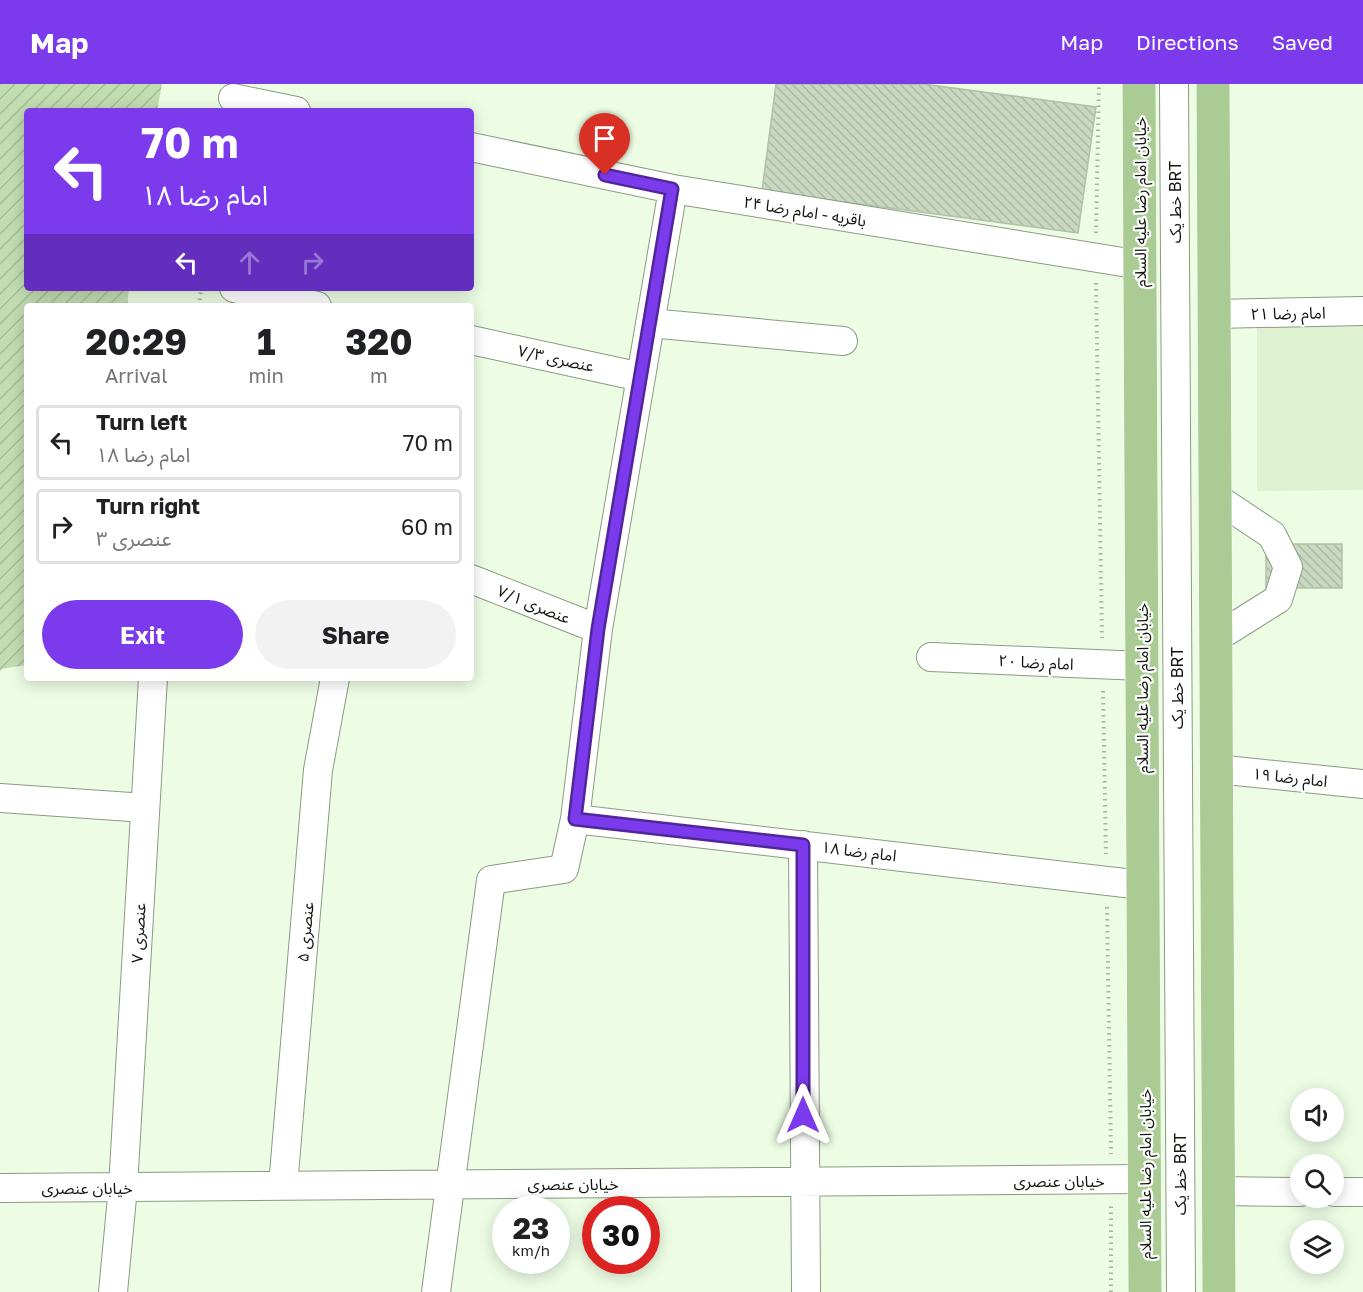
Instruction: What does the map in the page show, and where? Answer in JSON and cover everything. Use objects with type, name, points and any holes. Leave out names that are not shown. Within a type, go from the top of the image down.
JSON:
[{"type":"main road","name":"خیابان امام رضا علیه السلام","points":[[1139,84],[1145,1292]]},
{"type":"main road","points":[[1213,84],[1219,1292]]},
{"type":"street","name":"خط یک BRT","points":[[1174,84],[1181,1292]]},
{"type":"street","name":"خط یک BRT","points":[[1184,84],[1188,1292]]},
{"type":"street","points":[[233,98],[281,108]]},
{"type":"street","name":"باقریه - امام رضا ۲۴","points":[[474,148],[672,189],[1141,265]]},
{"type":"street","points":[[436,1292],[491,880],[564,869],[575,819],[598,629],[672,189]]},
{"type":"street","points":[[248,291],[303,303]]},
{"type":"street","name":"امام رضا ۲۱","points":[[1214,314],[1363,311]]},
{"type":"street","points":[[650,323],[843,341]]},
{"type":"street","name":"عنصری ۷/۳","points":[[474,341],[640,377]]},
{"type":"street","points":[[1215,497],[1272,535],[1288,567],[1278,599],[1216,638]]},
{"type":"street","name":"عنصری ۷/۱","points":[[474,580],[598,629]]},
{"type":"street","name":"امام رضا ۲۰","points":[[931,657],[1142,666]]},
{"type":"street","name":"عنصری ۷","points":[[113,1292],[123,1187],[153,681]]},
{"type":"street","name":"عنصری ۵","points":[[283,1186],[318,771],[334,681]]},
{"type":"street","name":"امام رضا ۱۹","points":[[1216,769],[1363,784]]},
{"type":"street","points":[[0,798],[145,808]]},
{"type":"street","name":"امام رضا ۱۸","points":[[575,819],[1142,885]]},
{"type":"street","points":[[803,845],[806,1292]]},
{"type":"street","name":"خیابان عنصری","points":[[0,1188],[1146,1179]]},
{"type":"street","points":[[1218,1191],[1290,1192]]},
{"type":"street","points":[[1344,1192],[1363,1192]]},
{"type":"shaded area","points":[[0,84],[162,84],[158,108],[24,108],[24,291],[129,291],[127,303],[24,303],[24,665],[1,669],[0,674]]},
{"type":"shaded area","points":[[1257,321],[1363,321],[1363,490],[1257,491]]},
{"type":"building","points":[[776,84],[923,84],[1096,107],[1078,233],[762,191]]},
{"type":"building","points":[[1266,544],[1342,544],[1342,588],[1266,588]]},
{"type":"route","points":[[605,175],[672,189],[598,629],[575,819],[803,845],[803,1115]]}]
